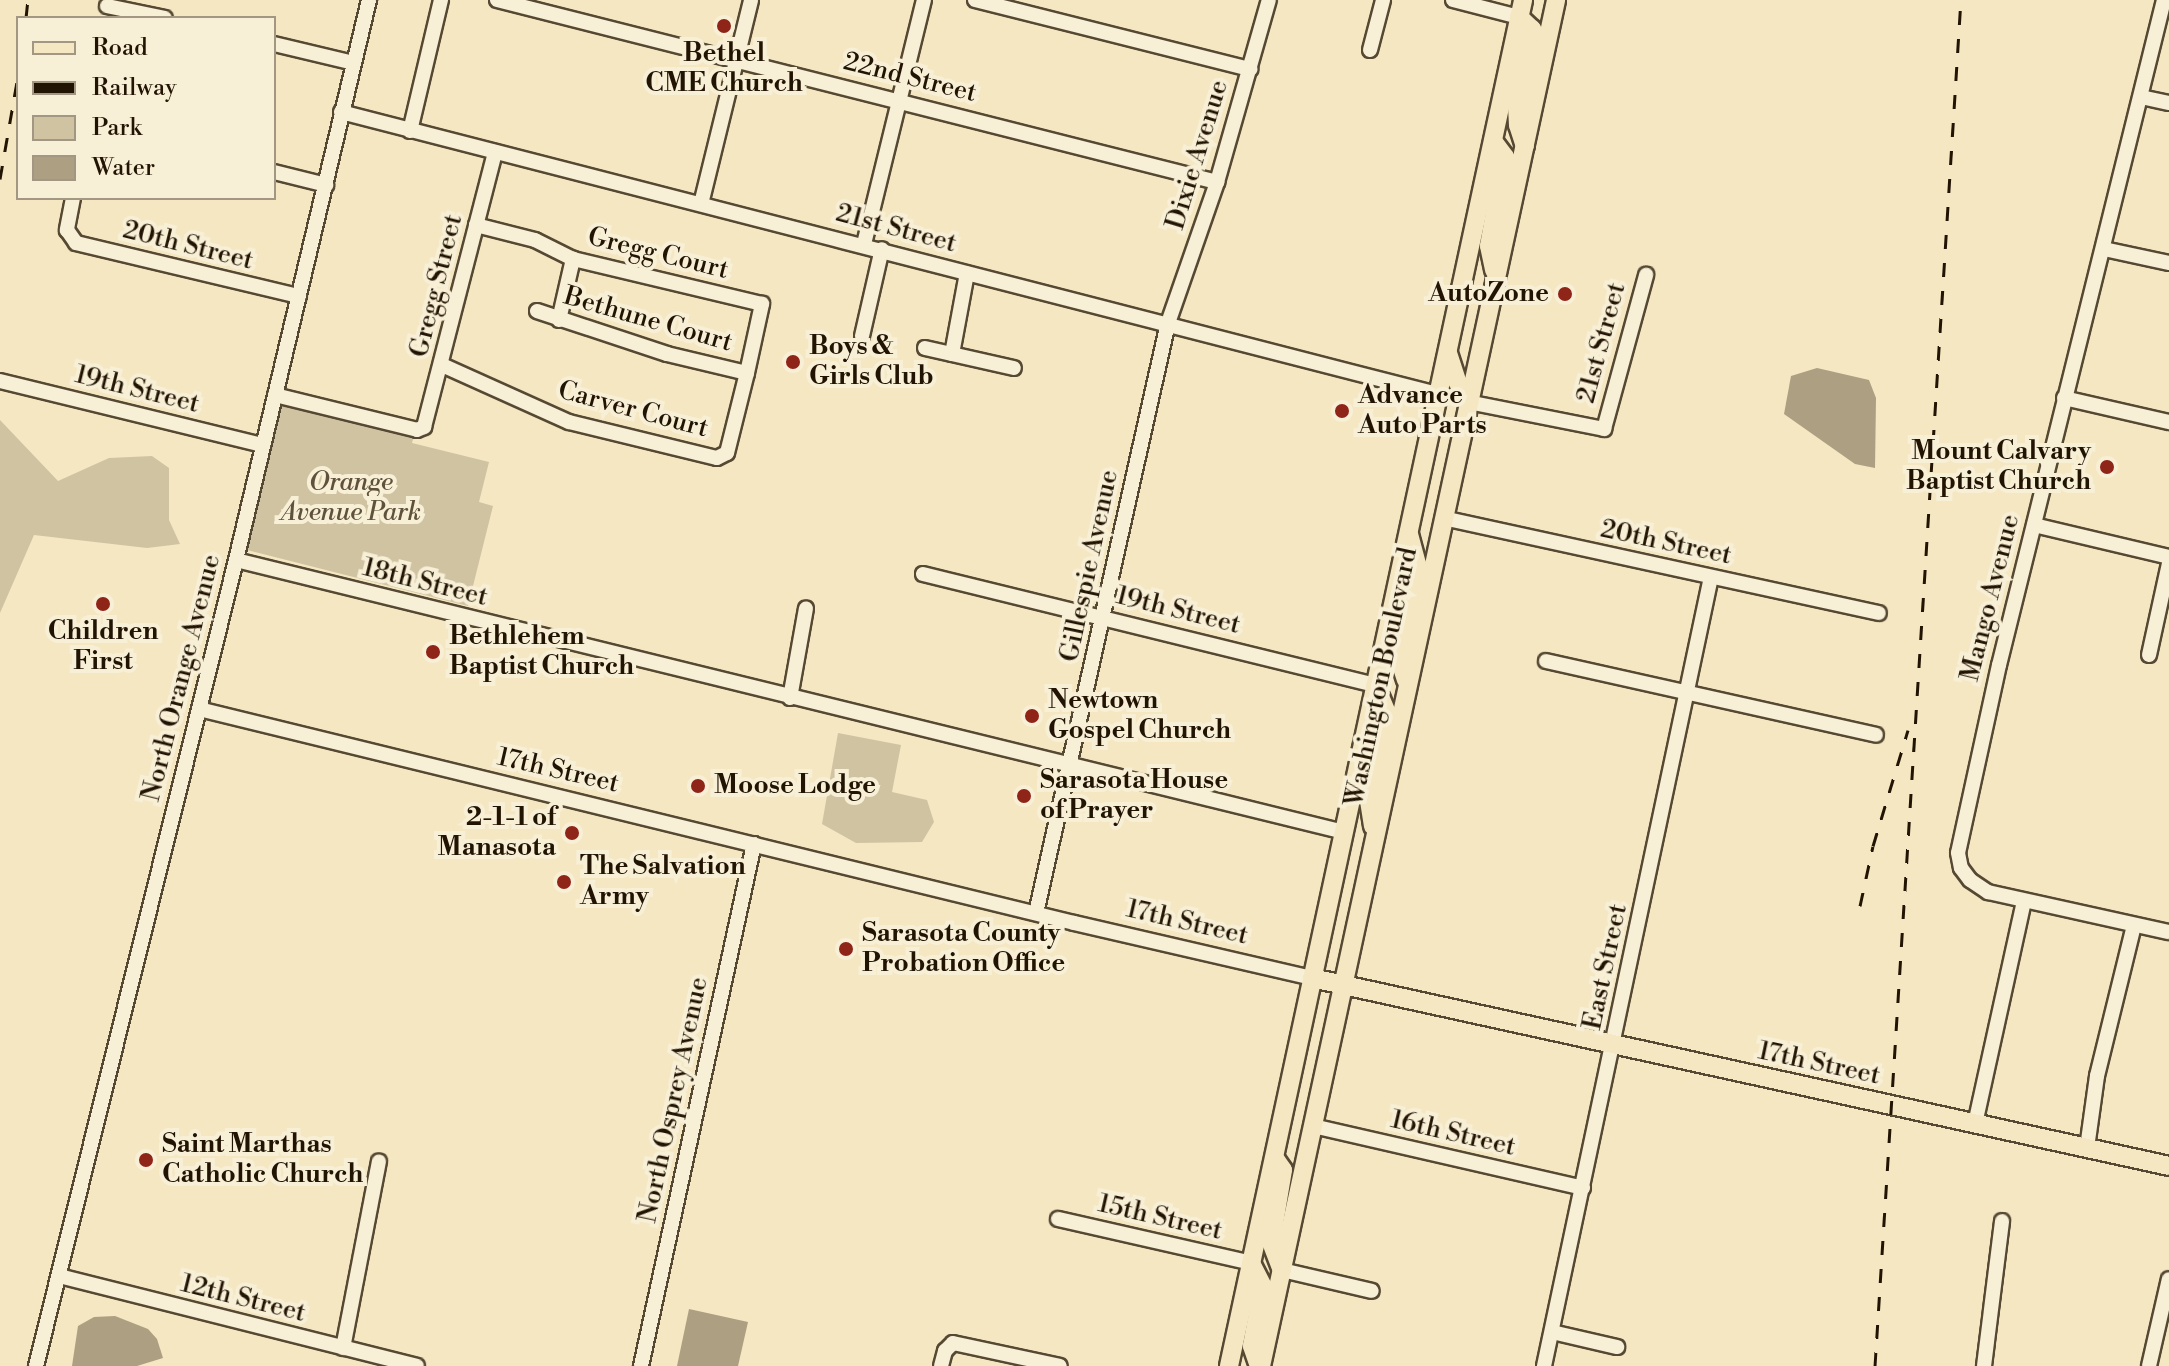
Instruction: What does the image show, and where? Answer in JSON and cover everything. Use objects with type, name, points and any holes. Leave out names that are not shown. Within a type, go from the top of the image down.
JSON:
[{"type":"main road","name":"Washington Boulevard","points":[[1260,1366],[1556,0]]},
{"type":"main road","name":"Washington Boulevard","points":[[1229,1366],[1521,8]]},
{"type":"main road","points":[[1521,8],[1532,29],[1517,106],[1518,125],[1525,148]]},
{"type":"main road","points":[[1493,141],[1505,157],[1489,246],[1496,277]]},
{"type":"main road","points":[[1448,350],[1468,402]]},
{"type":"main road","points":[[1437,394],[1451,409],[1461,432]]},
{"type":"main road","points":[[1407,682],[1398,655],[1417,564],[1408,532]]},
{"type":"main road","points":[[1375,685],[1387,713],[1369,800],[1369,820],[1376,832]]},
{"type":"main road","name":"17th Street","points":[[1312,978],[1614,1047],[2169,1166]]},
{"type":"main road","points":[[1274,1159],[1283,1170],[1271,1242],[1282,1270]]},
{"type":"main road","points":[[1251,1263],[1263,1287],[1252,1346],[1260,1366]]},
{"type":"street","name":"North Orange Avenue","points":[[36,1366],[236,560],[369,0]]},
{"type":"street","points":[[410,131],[441,0]]},
{"type":"street","name":"22nd Street","points":[[497,0],[900,99],[1217,182]]},
{"type":"street","points":[[701,204],[751,0]]},
{"type":"street","points":[[864,244],[924,0]]},
{"type":"street","points":[[975,0],[1250,69]]},
{"type":"street","name":"Dixie Avenue","points":[[1168,323],[1217,182],[1269,0]]},
{"type":"street","points":[[1370,50],[1383,0]]},
{"type":"street","points":[[1453,0],[1521,8]]},
{"type":"street","name":"Mango Avenue","points":[[2024,901],[1979,888],[1961,868],[1958,853],[2064,398],[2104,249],[2164,0]]},
{"type":"street","points":[[107,8],[153,16]]},
{"type":"street","points":[[276,44],[354,63]]},
{"type":"street","points":[[2141,97],[2169,103]]},
{"type":"street","name":"21st Street","points":[[341,112],[864,244],[1437,394]]},
{"type":"street","name":"Gregg Street","points":[[275,395],[421,429],[427,423],[495,152]]},
{"type":"street","points":[[276,172],[326,185]]},
{"type":"street","name":"20th Street","points":[[73,200],[69,236],[76,243],[299,296]]},
{"type":"street","name":"Gregg Court","points":[[476,225],[535,240],[573,259],[762,304],[747,373]]},
{"type":"street","points":[[862,336],[882,249]]},
{"type":"street","points":[[2104,249],[2169,263]]},
{"type":"street","points":[[559,320],[573,259]]},
{"type":"street","points":[[952,354],[967,273]]},
{"type":"street","name":"21st Street","points":[[1468,402],[1604,429],[1646,275]]},
{"type":"street","name":"Bethune Court","points":[[537,311],[667,354],[747,373]]},
{"type":"street","name":"Gillespie Avenue","points":[[1036,913],[1168,323]]},
{"type":"street","points":[[925,348],[1014,368]]},
{"type":"street","name":"Carver Court","points":[[442,365],[569,422],[717,458],[724,456],[747,373]]},
{"type":"street","name":"19th Street","points":[[0,381],[263,445]]},
{"type":"street","points":[[2064,398],[2169,422]]},
{"type":"street","name":"20th Street","points":[[1443,518],[1879,613]]},
{"type":"street","points":[[2034,525],[2169,557]]},
{"type":"street","name":"18th Street","points":[[236,560],[1344,832]]},
{"type":"street","points":[[2149,655],[2169,563]]},
{"type":"street","name":"19th Street","points":[[923,574],[1375,685]]},
{"type":"street","name":"East Street","points":[[1544,1366],[1614,1047],[1711,577]]},
{"type":"street","points":[[790,698],[806,608]]},
{"type":"street","points":[[1546,661],[1876,735]]},
{"type":"street","name":"17th Street","points":[[199,709],[1312,978]]},
{"type":"street","name":"North Osprey Avenue","points":[[641,1366],[754,844]]},
{"type":"street","points":[[1975,1124],[2024,901],[2169,932]]},
{"type":"street","points":[[2087,1148],[2097,1076],[2134,925]]},
{"type":"street","name":"16th Street","points":[[1313,1126],[1583,1188]]},
{"type":"street","points":[[343,1348],[379,1161]]},
{"type":"street","name":"15th Street","points":[[1058,1219],[1251,1263]]},
{"type":"street","points":[[1984,1366],[2002,1221]]},
{"type":"street","points":[[1282,1270],[1372,1291]]},
{"type":"street","name":"12th Street","points":[[59,1276],[417,1366]]},
{"type":"street","points":[[2149,1366],[2169,1279]]},
{"type":"street","points":[[1552,1332],[1617,1347]]},
{"type":"street","points":[[941,1366],[949,1345],[966,1344],[1060,1366]]},
{"type":"green space","name":"Orange Avenue Park","points":[[280,402],[414,435],[412,443],[489,462],[479,502],[493,506],[468,606],[243,549]]},
{"type":"green space","points":[[0,420],[58,481],[109,458],[152,456],[169,468],[169,520],[180,544],[147,548],[34,535],[0,613]]},
{"type":"green space","points":[[838,733],[901,745],[892,792],[927,800],[934,822],[922,842],[856,843],[822,824]]},
{"type":"water","points":[[1817,368],[1869,380],[1876,398],[1875,468],[1855,464],[1784,414],[1791,376]]},
{"type":"water","points":[[689,1309],[748,1322],[738,1366],[677,1366]]},
{"type":"water","points":[[115,1316],[148,1329],[157,1339],[163,1358],[137,1366],[72,1366],[78,1326],[94,1317]]},
{"type":"railway","points":[[26,16],[28,0]]},
{"type":"railway","points":[[1875,1366],[1961,0]]},
{"type":"railway","points":[[0,179],[16,87]]},
{"type":"railway","points":[[1860,906],[1873,846],[1908,730]]},
{"type":"place","name":"Bethel CME Church","points":[[724,26]]},
{"type":"place","name":"AutoZone","points":[[1565,294]]},
{"type":"place","name":"Boys & Girls Club","points":[[793,362]]},
{"type":"place","name":"Advance Auto Parts","points":[[1342,411]]},
{"type":"place","name":"Mount Calvary Baptist Church","points":[[2107,467]]},
{"type":"place","name":"Children First","points":[[103,604]]},
{"type":"place","name":"Bethlehem Baptist Church","points":[[433,652]]},
{"type":"place","name":"Newtown Gospel Church","points":[[1032,716]]},
{"type":"place","name":"Moose Lodge","points":[[698,786]]},
{"type":"place","name":"Sarasota House of Prayer","points":[[1024,796]]},
{"type":"place","name":"2-1-1 of Manasota","points":[[572,833]]},
{"type":"place","name":"The Salvation Army","points":[[564,882]]},
{"type":"place","name":"Sarasota County Probation Office","points":[[846,949]]},
{"type":"place","name":"Saint Marthas Catholic Church","points":[[146,1160]]}]
